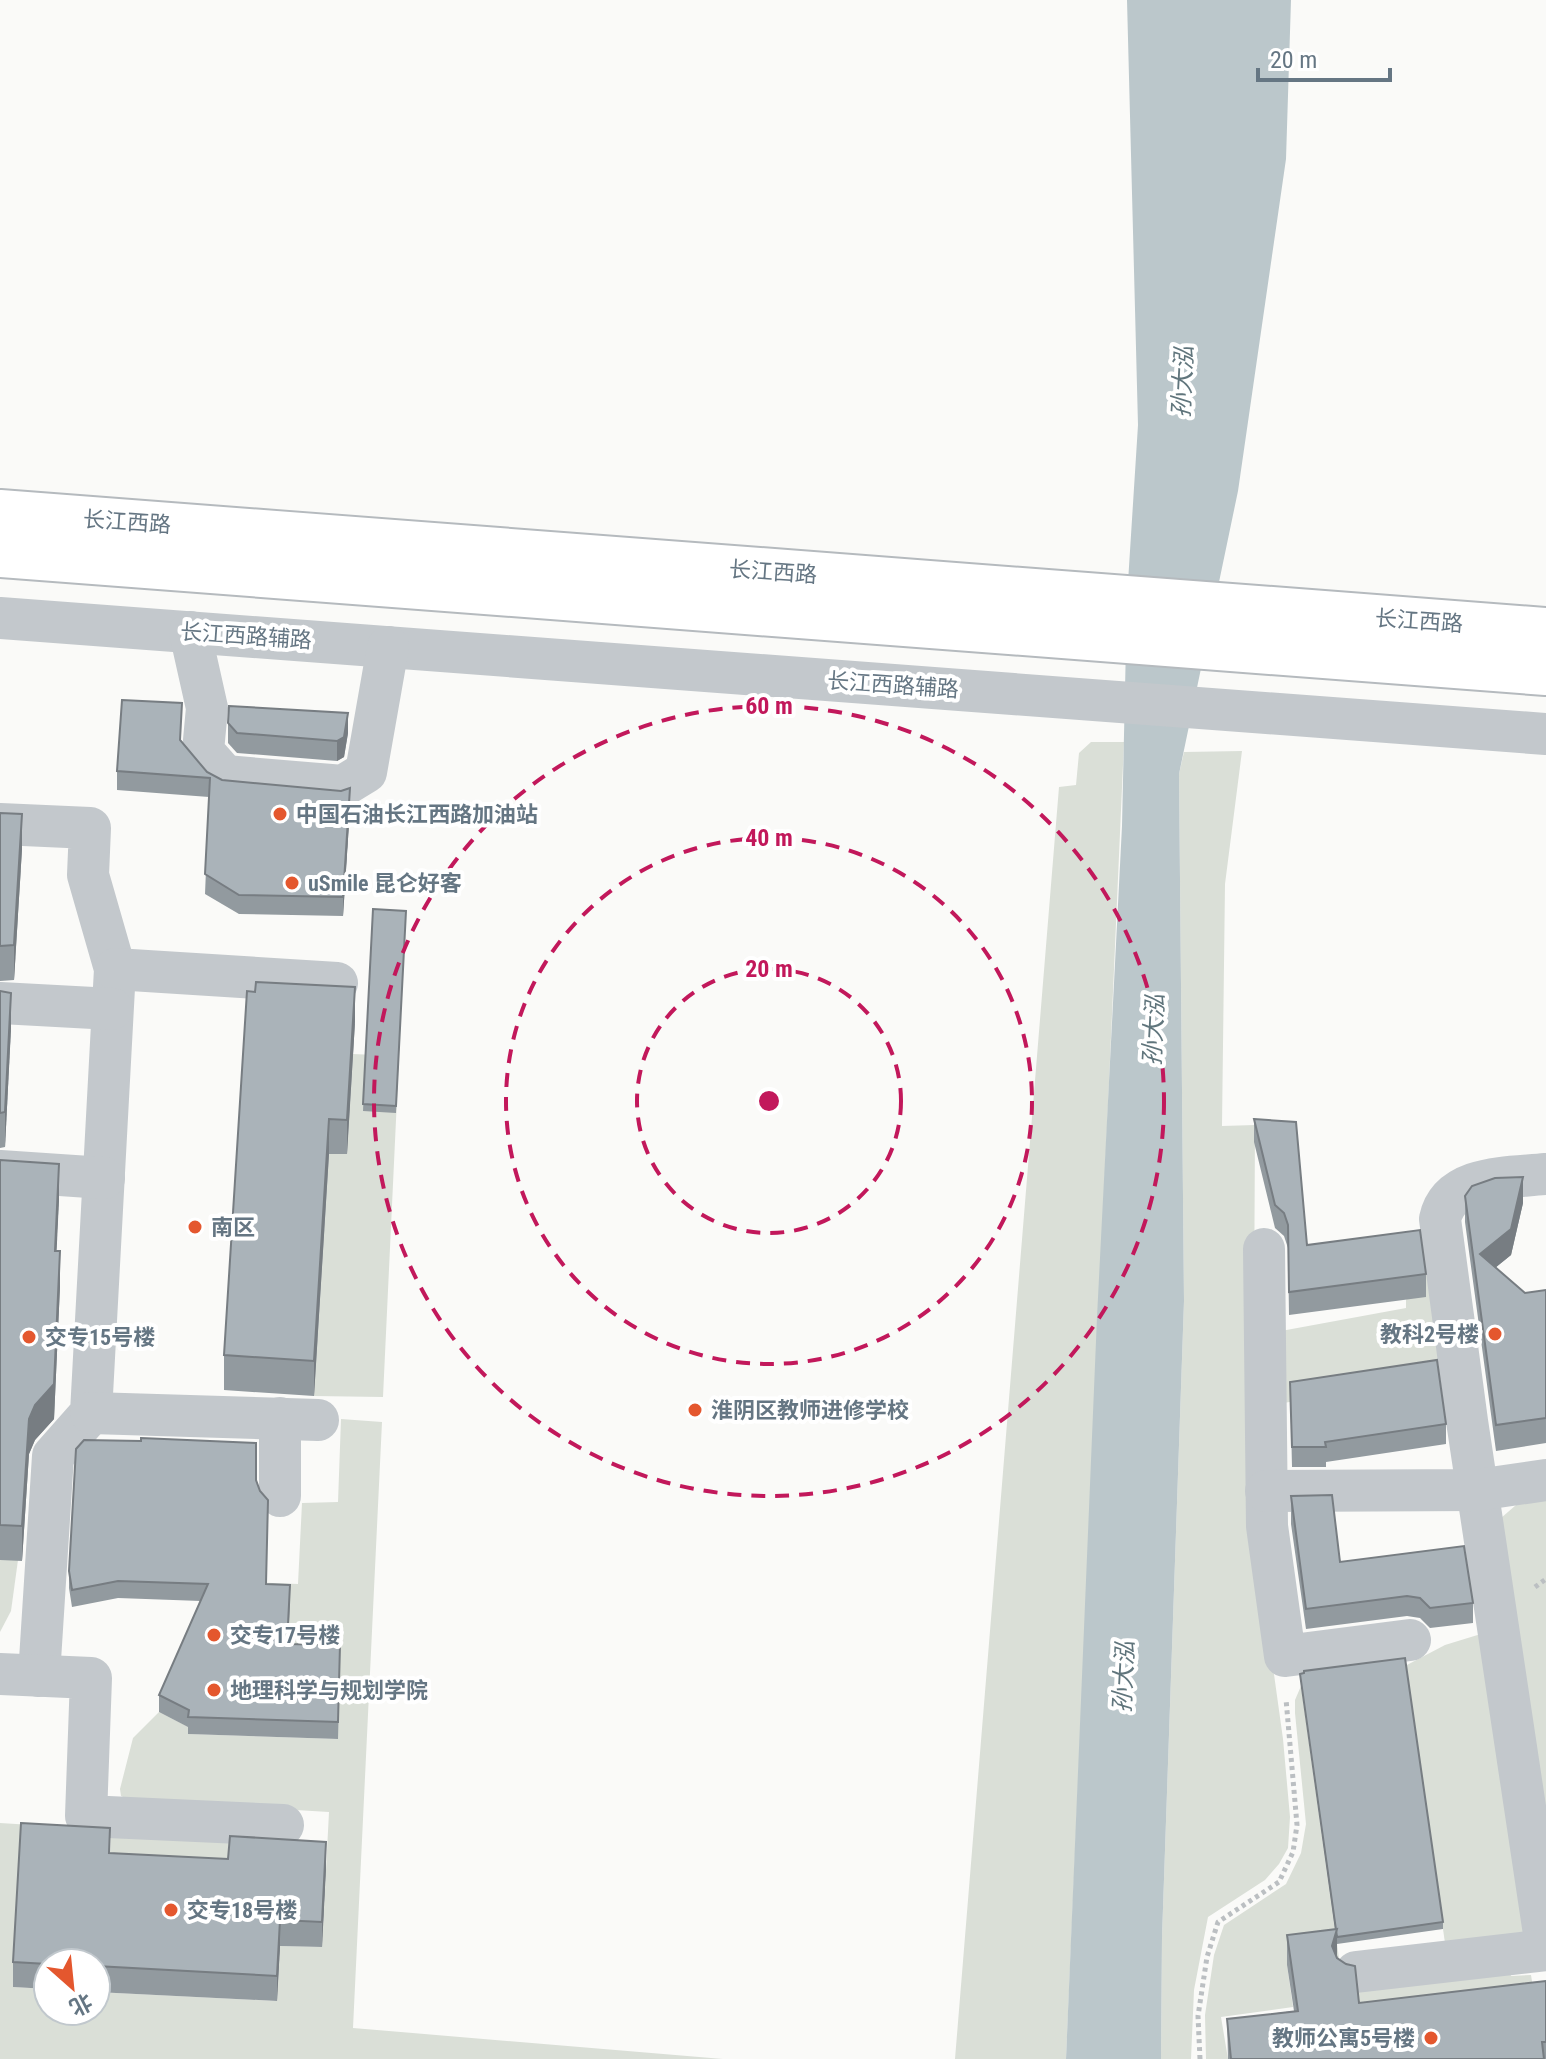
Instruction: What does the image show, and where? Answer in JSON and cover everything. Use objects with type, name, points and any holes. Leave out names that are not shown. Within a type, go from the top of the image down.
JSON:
[{"type":"main road","name":"长江西路","points":[[0,512],[1093,618],[1264,652],[1546,673]]},
{"type":"main road","name":"长江西路","points":[[0,555],[1093,618],[1264,609],[1546,630]]},
{"type":"street","name":"长江西路辅路","points":[[0,618],[1546,734]]},
{"type":"street","points":[[190,632],[207,708],[203,751],[225,776],[343,786],[366,772],[388,647]]},
{"type":"street","points":[[0,824],[90,828],[88,875],[114,989],[91,1413],[53,1456],[20,1675],[91,1678],[86,1816],[283,1825]]},
{"type":"street","points":[[0,1003],[114,989],[337,983]]},
{"type":"street","points":[[0,1171],[104,1178]]},
{"type":"street","points":[[1356,1972],[1546,1948],[1440,1219],[1443,1206],[1452,1195],[1465,1187],[1478,1182],[1546,1174]]},
{"type":"street","points":[[1264,1249],[1267,1526],[1285,1656],[1410,1640]]},
{"type":"street","points":[[91,1413],[299,1419],[280,1496]]},
{"type":"street","points":[[1266,1491],[1477,1490],[1546,1480]]},
{"type":"path","points":[[1535,1587],[1546,1579]]},
{"type":"path","points":[[1200,2059],[1198,2016],[1207,1957],[1218,1922],[1279,1882],[1293,1852],[1297,1825],[1286,1714],[1285,1656]]},
{"type":"shaded area","points":[[1091,742],[1124,742],[1066,2059],[955,2059],[1059,787],[1076,785],[1079,753]]},
{"type":"shaded area","points":[[1242,751],[1225,884],[1222,1126],[1255,1125],[1253,1523],[1283,1739],[1290,1817],[1288,1848],[1279,1864],[1265,1880],[1208,1917],[1194,1990],[1191,2059],[1161,2059],[1162,1937],[1184,1301],[1179,774],[1184,752]]},
{"type":"shaded area","points":[[353,1054],[399,1056],[383,1397],[314,1396],[329,1154],[347,1154]]},
{"type":"shaded area","points":[[1432,1249],[1449,1378],[1283,1403],[1281,1331],[1406,1308],[1406,1300]]},
{"type":"shaded area","points":[[341,1419],[382,1422],[353,2028],[723,2059],[0,2059],[0,1823],[64,1827],[13,1987],[32,1988],[32,2027],[112,2027],[112,1993],[277,2001],[280,1946],[322,1947],[329,1812],[129,1800],[121,1796],[120,1789],[133,1738],[159,1712],[189,1727],[189,1734],[338,1739],[278,1660],[250,1582],[298,1584],[302,1503],[338,1502]]},
{"type":"shaded area","points":[[1546,1489],[1546,1842],[1501,1518],[1523,1499]]},
{"type":"shaded area","points":[[0,1559],[18,1560],[11,1611],[0,1632]]},
{"type":"shaded area","points":[[1484,1633],[1525,1932],[1445,1943],[1405,1666],[1445,1645]]},
{"type":"shaded area","points":[[1301,1686],[1339,1958],[1287,1965],[1293,2007],[1221,2017],[1228,2059],[1206,2059],[1205,2015],[1214,1955],[1224,1925],[1286,1884],[1301,1853],[1306,1824],[1295,1700]]},
{"type":"shaded area","points":[[111,1831],[283,1842],[228,1885],[109,1879]]},
{"type":"shaded area","points":[[1508,1958],[1511,1976],[1531,1975],[1537,2012],[1359,2033],[1354,1979]]},
{"type":"water","name":"孙大泓","points":[[1127,0],[1291,0],[1286,159],[1238,491],[1179,774],[1184,1301],[1162,1937],[1161,2059],[1066,2059],[1097,1317],[1122,826],[1127,598],[1138,425]]},
{"type":"building","points":[[122,700],[182,703],[180,740],[207,772],[222,780],[341,791],[350,788],[343,897],[239,895],[205,874],[210,778],[117,771]]},
{"type":"building","points":[[229,706],[348,713],[344,737],[337,741],[237,733],[228,723]]},
{"type":"building","points":[[0,813],[22,814],[14,945],[0,946]]},
{"type":"building","points":[[373,909],[406,911],[396,1106],[363,1104]]},
{"type":"building","points":[[256,982],[355,987],[347,1120],[329,1119],[314,1361],[224,1355],[247,991],[255,992]]},
{"type":"building","points":[[0,991],[11,993],[5,1112],[0,1113]]},
{"type":"building","points":[[1254,1119],[1296,1122],[1307,1245],[1420,1230],[1426,1274],[1289,1292],[1288,1225],[1284,1213],[1275,1205]]},
{"type":"building","name":"交专15号楼","points":[[0,1160],[59,1164],[55,1251],[60,1251],[54,1384],[35,1405],[29,1419],[22,1526],[0,1525]]},
{"type":"building","points":[[1523,1177],[1511,1229],[1480,1254],[1525,1293],[1546,1290],[1546,1418],[1496,1425],[1465,1196],[1472,1186],[1495,1178]]},
{"type":"building","points":[[1437,1360],[1446,1424],[1325,1442],[1326,1447],[1292,1447],[1290,1382]]},
{"type":"building","points":[[141,1438],[256,1443],[256,1480],[268,1500],[266,1584],[290,1585],[287,1644],[340,1645],[338,1722],[188,1717],[189,1710],[159,1695],[208,1584],[118,1581],[72,1590],[69,1571],[76,1449],[84,1440],[141,1441]]},
{"type":"building","points":[[1332,1495],[1340,1562],[1464,1546],[1473,1603],[1430,1608],[1420,1598],[1407,1596],[1306,1609],[1291,1496]]},
{"type":"building","points":[[1405,1658],[1443,1922],[1337,1937],[1300,1674]]},
{"type":"building","name":"交专18号楼","points":[[21,1823],[110,1828],[109,1853],[228,1859],[230,1836],[326,1842],[322,1922],[280,1920],[277,1976],[112,1967],[112,1947],[32,1947],[32,1963],[13,1962]]},
{"type":"building","points":[[1337,1929],[1332,1946],[1337,1958],[1355,1966],[1359,2003],[1546,1981],[1546,2042],[1542,2042],[1544,2059],[1231,2059],[1227,2019],[1298,2011],[1287,1935]]},
{"type":"place","name":"中国石油长江西路加油站","points":[[280,814]]},
{"type":"place","name":"uSmile 昆仑好客","points":[[292,883]]},
{"type":"place","name":"南区","points":[[195,1227]]},
{"type":"place","name":"教科2号楼","points":[[1495,1334]]},
{"type":"place","name":"交专15号楼","points":[[29,1337]]},
{"type":"place","name":"淮阴区教师进修学校","points":[[695,1410]]},
{"type":"place","name":"交专17号楼","points":[[214,1635]]},
{"type":"place","name":"地理科学与规划学院","points":[[214,1690]]},
{"type":"place","name":"交专18号楼","points":[[171,1910]]},
{"type":"place","name":"教师公寓5号楼","points":[[1431,2038]]}]
